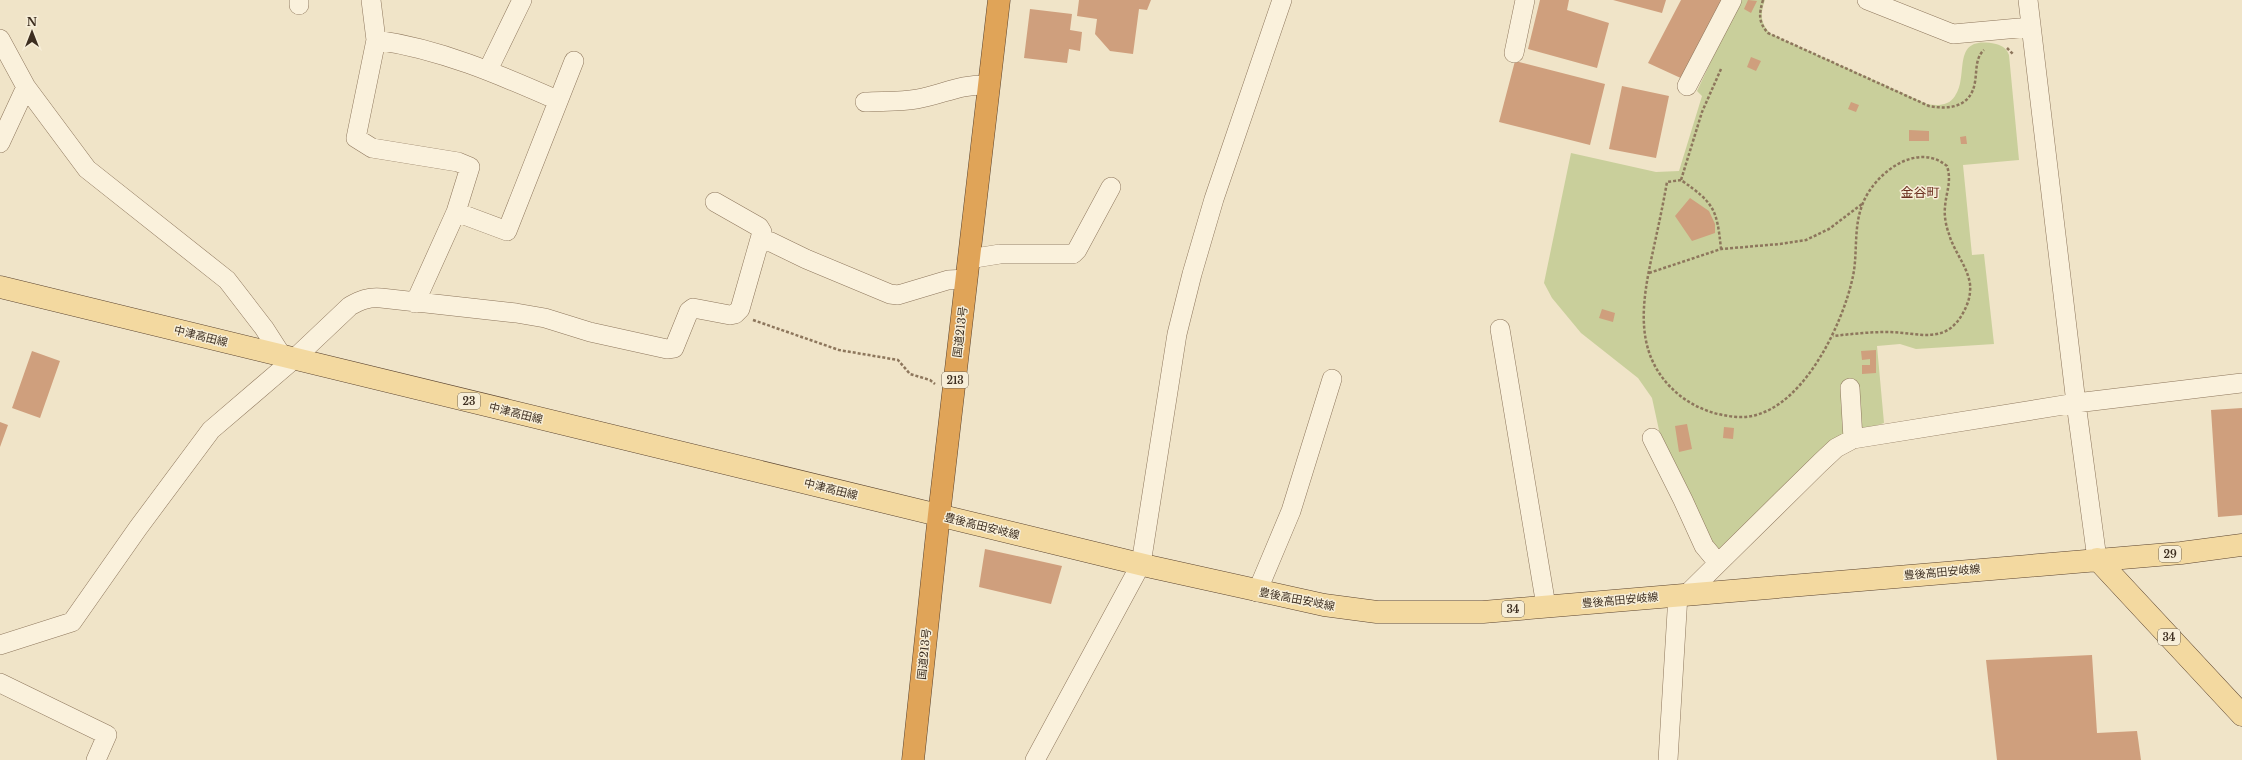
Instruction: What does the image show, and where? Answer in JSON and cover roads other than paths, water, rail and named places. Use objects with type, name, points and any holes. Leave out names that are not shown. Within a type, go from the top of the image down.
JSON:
[{"type":"highway","name":"国道213号","points":[[913,760],[939,516],[999,0]]},
{"type":"main road","name":"中津高田線","points":[[0,287],[939,516]]},
{"type":"main road","name":"豊後高田安岐線","points":[[939,516],[1257,592],[1324,605],[1377,612],[1483,612],[2097,559]]},
{"type":"main road","name":"29","points":[[2097,559],[2180,554],[2242,545]]},
{"type":"main road","name":"34","points":[[2097,559],[2242,715]]},
{"type":"street","points":[[371,0],[376,40],[356,138],[372,148],[458,162],[470,167],[456,212],[415,303]]},
{"type":"street","points":[[488,70],[522,0]]},
{"type":"street","points":[[1035,760],[1141,564],[1177,334],[1190,282],[1214,199],[1282,0]]},
{"type":"street","points":[[1514,53],[1525,0]]},
{"type":"street","points":[[1687,86],[1732,0]]},
{"type":"street","points":[[1867,0],[1953,34],[2030,27]]},
{"type":"street","points":[[2028,0],[2030,27],[2076,403],[2097,559]]},
{"type":"street","points":[[0,39],[26,87],[87,169],[227,280],[288,357]]},
{"type":"street","points":[[376,40],[429,51],[488,70],[557,100]]},
{"type":"street","points":[[456,212],[507,231],[557,100],[574,61]]},
{"type":"street","points":[[865,102],[918,99],[956,87],[972,84],[989,85]]},
{"type":"street","points":[[0,143],[26,87]]},
{"type":"street","points":[[760,240],[771,242],[806,259],[890,294],[898,294],[948,280],[1000,254],[1073,254],[1077,250],[1111,187]]},
{"type":"street","points":[[0,645],[72,622],[142,521],[211,430],[288,357],[359,300],[369,298],[516,313],[545,318],[590,332],[667,349],[674,348],[689,311],[693,308],[730,315],[736,314],[740,309],[762,232],[759,227],[715,202]]},
{"type":"street","points":[[1500,329],[1546,606]]},
{"type":"street","points":[[1257,592],[1291,511],[1332,379]]},
{"type":"street","points":[[1668,760],[1683,595],[1836,448],[1853,439],[2076,403],[2242,382]]},
{"type":"street","points":[[1850,388],[1853,439]]},
{"type":"street","points":[[1652,438],[1704,546],[1718,563]]},
{"type":"street","points":[[0,683],[107,735],[96,760]]},
{"type":"district","name":"金谷町","points":[[1920,192]]}]
